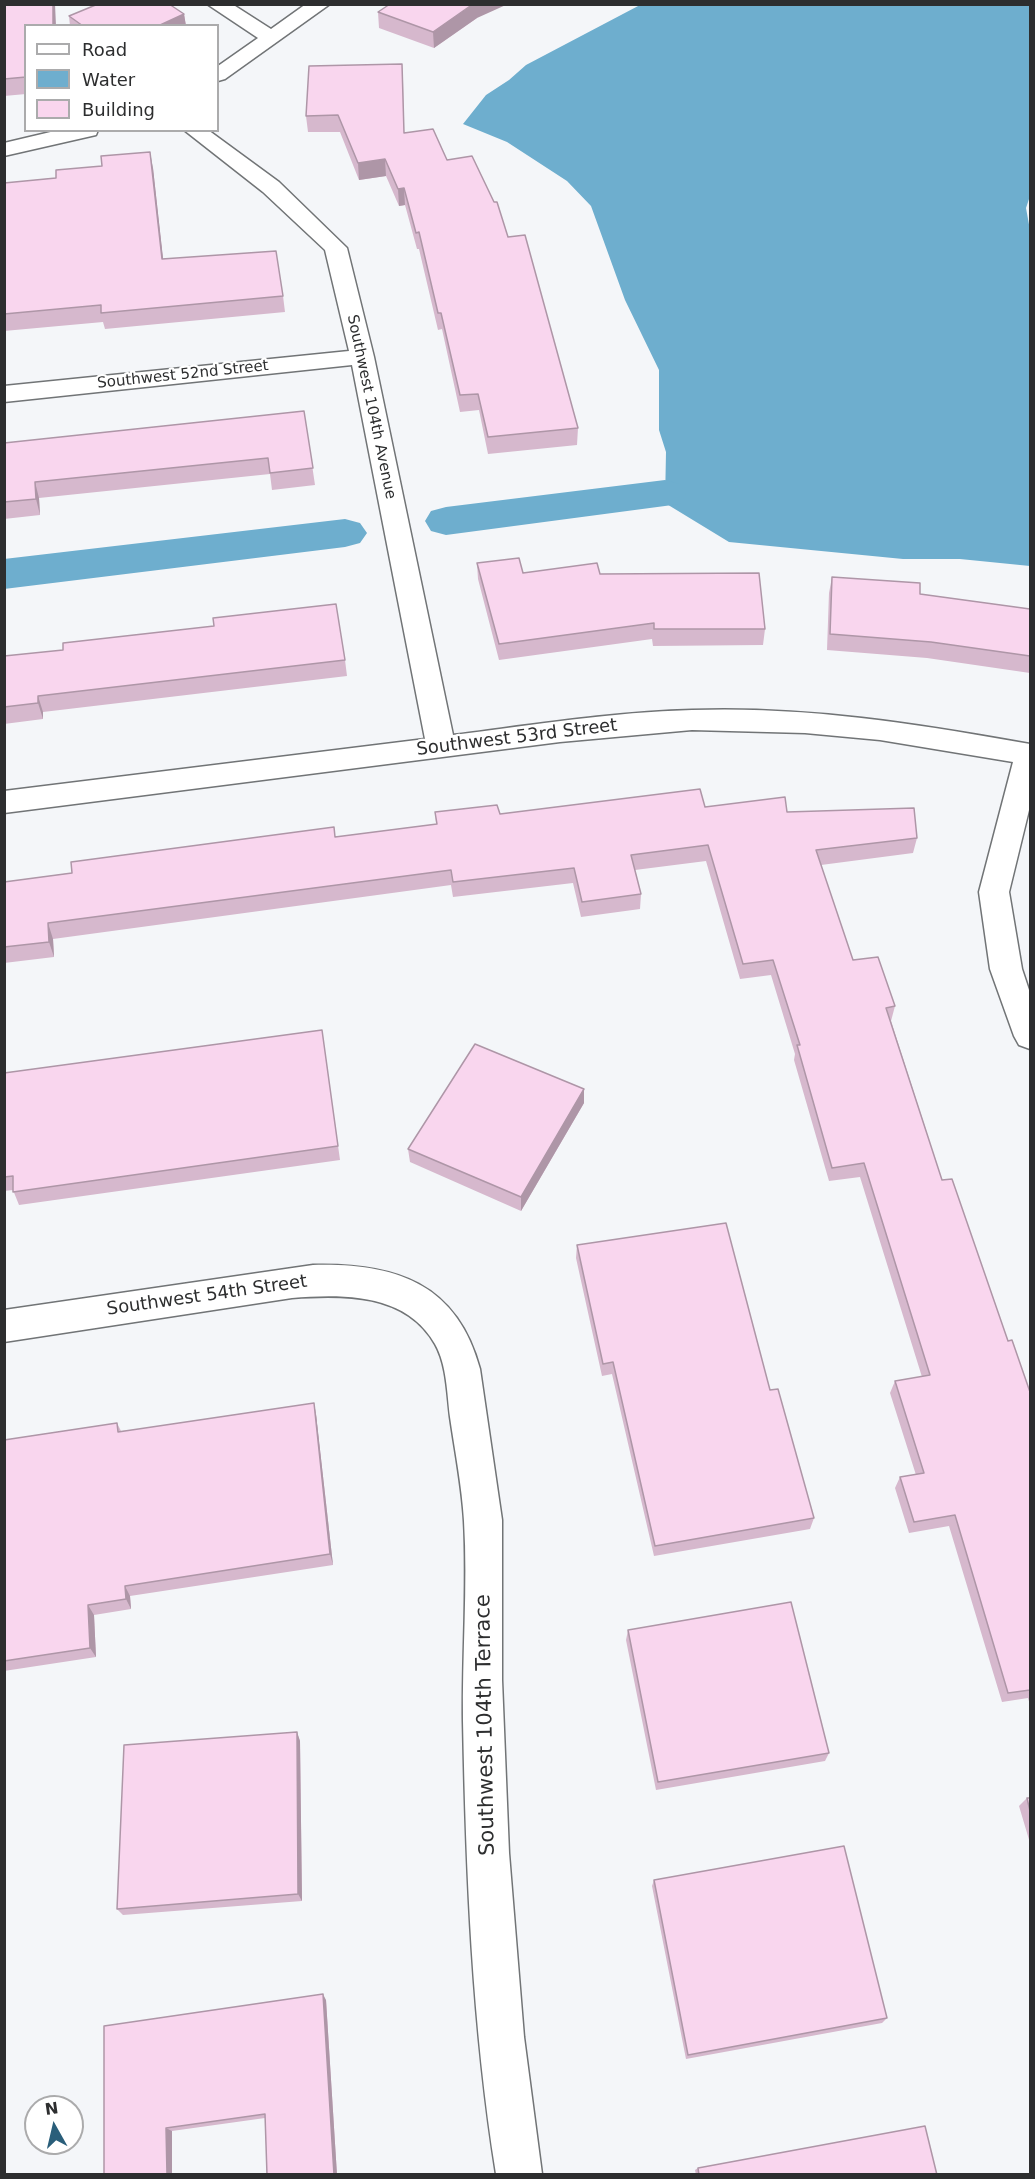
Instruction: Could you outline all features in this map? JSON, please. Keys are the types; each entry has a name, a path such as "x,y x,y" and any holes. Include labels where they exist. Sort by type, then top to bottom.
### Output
{"street":[{"path":"217,4 272,38"},
{"path":"219,74 320,4"},
{"path":"4,150 80,132"},
{"name":"Southwest 104th Avenue","path":"197,132 271,187 336,248 362,357 441,747"},
{"name":"Southwest 52nd Street","path":"4,394 362,357"},
{"name":"Southwest 53rd Street","path":"4,802 638,723 754,720 880,730 1030,754"},
{"path":"1030,754 994,892 1006,969 1030,1036"},
{"name":"Southwest 54th Street","path":"4,1326 281,1284 330,1279 372,1283 408,1296"},
{"name":"Southwest 104th Terrace","path":"408,1296 432,1315 452,1340 466,1396 480,1488 484,1534 482,1638 487,1817 495,1954 519,2175"}],"water":[{"path":"640,5 1030,5 1030,196 1026,208 1030,230 1030,566 960,559 903,559 729,542 665,503 666,452 659,430 659,370 625,300 591,206 567,181 507,142 463,124 486,95 526,65"}],"building":[{"path":"4,4 53,4 53,24 24,24 24,77 4,79"},
{"path":"98,4 169,4 184,14 162,24 80,24 69,16"},
{"path":"390,4 473,4 433,32 378,12"},
{"path":"402,64 404,133 433,129 447,160 472,156 494,202 497,202 508,237 525,235 578,428 488,437 478,394 460,395 441,313 438,313 419,232 416,233 404,188 398,189 385,159 358,163 338,115 306,116 309,66"},
{"path":"150,152 162,259 276,251 283,296 101,313 101,305 4,314 4,183 56,178 56,170 102,166 101,156"},
{"path":"304,411 313,468 270,473 268,458 35,482 36,499 4,502 4,443"},
{"path":"519,558 523,573 597,563 600,574 759,573 765,629 654,629 654,623 499,644 477,563"},
{"path":"832,577 920,583 920,594 1030,609 1030,656 931,642 830,634"},
{"path":"336,604 345,660 38,696 38,703 4,707 4,656 63,650 63,643 214,626 213,618"},
{"path":"700,789 705,807 785,797 787,812 914,808 917,838 816,850 853,960 878,957 895,1006 886,1008 942,1180 952,1179 1008,1341 1012,1340 1030,1392 1030,1690 1008,1693 955,1515 914,1522 900,1477 924,1473 895,1381 930,1375 864,1163 832,1168 797,1045 800,1045 773,960 743,964 708,845 631,855 641,894 582,902 574,868 453,882 451,870 48,923 49,942 4,947 4,882 72,873 71,862 334,827 335,837 437,824 435,812 497,805 500,814"},
{"path":"322,1030 338,1146 13,1192 13,1176 4,1177 4,1073"},
{"path":"475,1044 584,1089 521,1197 408,1149"},
{"path":"726,1223 770,1390 778,1389 814,1518 655,1546 613,1362 603,1364 577,1245"},
{"path":"314,1403 330,1554 125,1586 126,1599 88,1605 90,1648 4,1661 4,1440 117,1423 118,1432"},
{"path":"791,1602 829,1753 658,1782 628,1630"},
{"path":"297,1732 298,1894 117,1909 124,1745"},
{"path":"844,1846 887,2018 688,2055 654,1880"},
{"path":"323,1994 334,2175 267,2175 265,2114 166,2128 167,2175 104,2175 104,2026"},
{"path":"925,2126 937,2175 699,2175 698,2168"}],"waterway":[{"path":"446,521 665,494"},
{"path":"4,574 345,533"}]}
